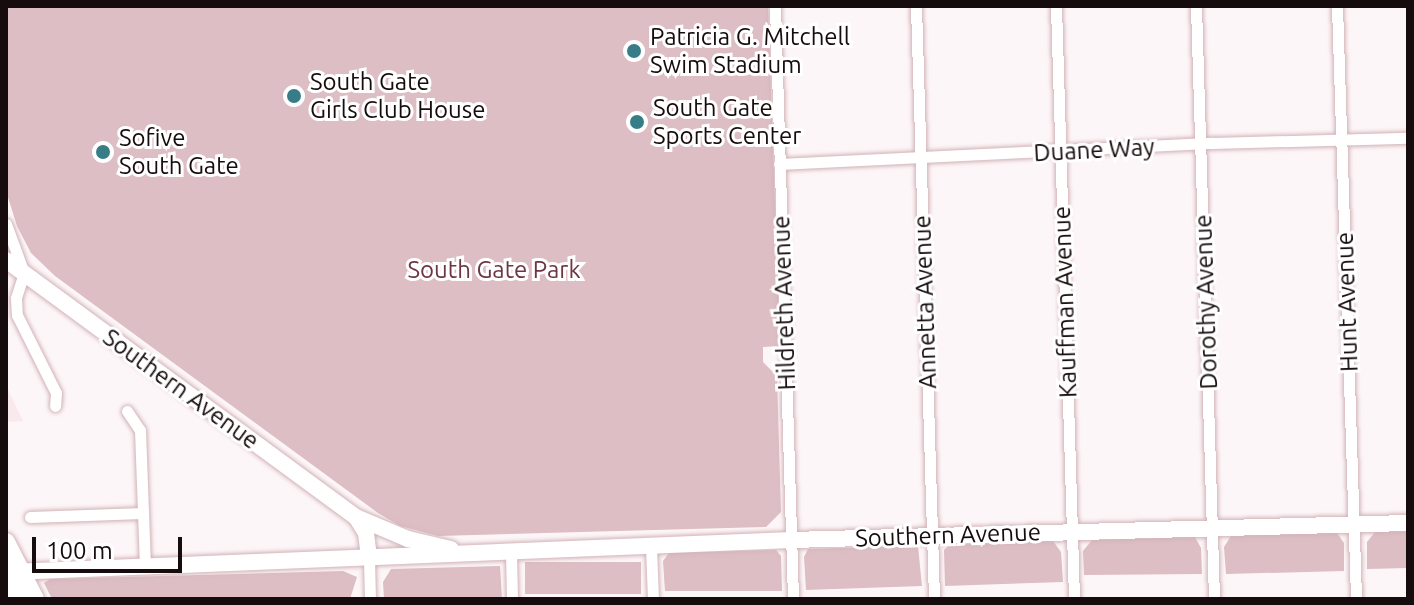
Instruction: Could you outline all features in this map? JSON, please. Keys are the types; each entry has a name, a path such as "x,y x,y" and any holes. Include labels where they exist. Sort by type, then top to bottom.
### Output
{"main road":[{"path":"6,542 17,599"},
{"path":"11,574 35,599"}],"street":[{"name":"Hildreth Avenue","path":"775,6 793,599"},
{"name":"Annetta Avenue","path":"916,6 934,599"},
{"name":"Kauffman Avenue","path":"1056,6 1074,599"},
{"name":"Dorothy Avenue","path":"1196,6 1214,599"},
{"name":"Hunt Avenue","path":"1337,6 1356,599"},
{"name":"Duane Way","path":"779,164 1408,138"},
{"path":"6,224 24,273 16,298 17,315 56,393 55,406"},
{"name":"Southern Avenue","path":"6,260 356,517 408,539 488,553"},
{"path":"127,411 140,430 145,567"},
{"path":"30,517 143,513"},
{"path":"356,517 366,533 370,599"},
{"name":"Southern Avenue","path":"11,574 791,540 1408,523"},
{"path":"651,547 653,599"},
{"path":"511,552 512,599"}],"shaded area":[{"path":"6,385 13,400 23,421 6,422"}],"green space":[{"name":"South Gate Park","path":"6,6 768,6 780,346 763,347 763,362 777,376 781,512 766,527 438,536 400,526 378,513 55,276 31,253 17,226 6,191"},
{"path":"1408,531 1408,568 1367,569 1367,542 1375,532"},
{"path":"1337,533 1344,543 1344,571 1226,574 1224,547 1231,536"},
{"path":"1195,537 1201,548 1202,574 1084,575 1083,551 1092,540"},
{"path":"1053,541 1061,552 1063,582 945,586 944,550 949,545"},
{"path":"918,546 922,586 806,590 804,557 808,549"},
{"path":"776,550 781,556 782,591 665,591 663,561 669,553"},
{"path":"525,562 641,562 641,594 525,594"},
{"path":"500,566 502,599 384,599 383,582 391,569"},
{"path":"343,571 357,577 350,599 52,599 44,583 50,579"}],"place":[{"name":"Patricia G. Mitchell Swim Stadium","path":"634,51"},
{"name":"South Gate Girls Club House","path":"294,96"},
{"name":"South Gate Sports Center","path":"637,122"},
{"name":"Sofive South Gate","path":"103,152"}]}
